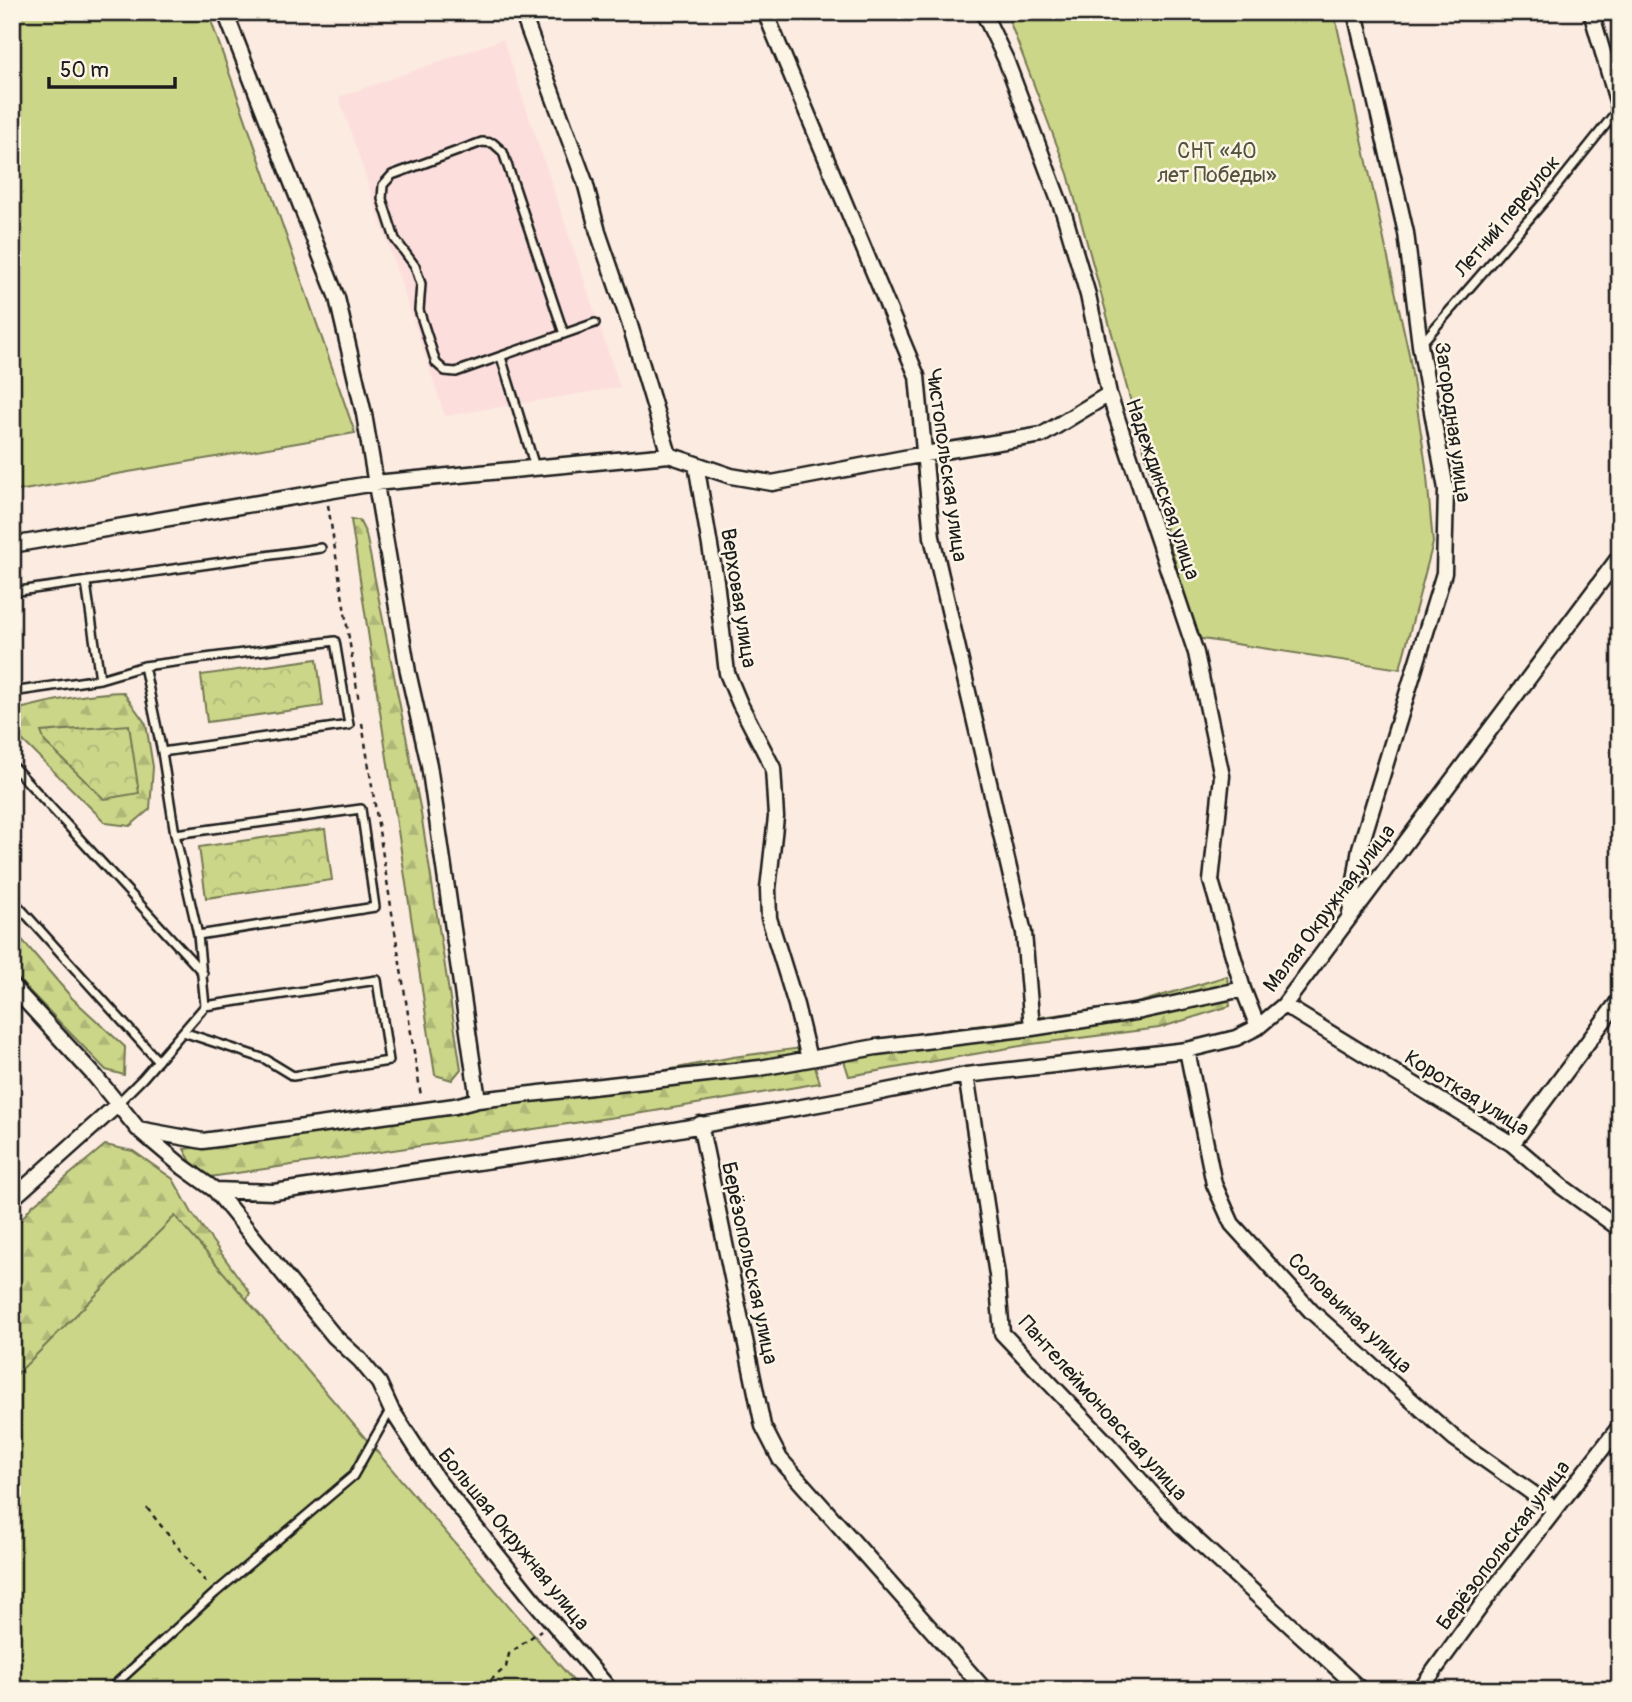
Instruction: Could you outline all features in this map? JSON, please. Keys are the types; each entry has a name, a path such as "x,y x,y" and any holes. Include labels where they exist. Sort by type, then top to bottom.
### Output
{"street":[{"path":"225,12 337,298 364,414 408,672 429,765 478,1100"},
{"path":"522,12 586,183 598,232 629,322 669,455"},
{"name":"Чистопольская улица","path":"765,12 917,376 932,537 1024,933 1032,1028"},
{"name":"Надеждинская улица","path":"983,12 1006,60 1064,214 1088,296 1109,394 1196,653 1222,776 1211,881 1243,989 1258,1027"},
{"name":"Загородная улица","path":"1350,915 1360,848 1444,573 1446,489 1420,345 1406,233 1355,12"},
{"path":"1591,12 1619,109"},
{"path":"12,545 376,483 669,455 731,476 772,483 1042,435 1109,394"},
{"name":"Верховая улица","path":"696,464 716,581 727,673 773,768 776,817 768,889 769,918 796,1005 809,1059"},
{"name":"Малая Окружная улица","path":"700,1125 846,1100 965,1075 1187,1050 1236,1038 1258,1027 1284,1005 1620,556"},
{"name":"Большая Окружная улица","path":"12,986 95,1076 138,1129 215,1190 334,1336 360,1360 379,1383 391,1409 436,1478 610,1690"},
{"path":"138,1129 203,1140 478,1100 721,1074 876,1047 1032,1028 1141,1011 1243,989"},
{"path":"1512,1144 1620,999"},
{"name":"Короткая улица","path":"1284,1005 1512,1144 1620,1229"},
{"name":"Соловьиная улица","path":"1187,1050 1214,1184 1232,1224 1311,1311 1434,1420 1467,1448 1555,1510"},
{"name":"Пантелеймоновская улица","path":"965,1075 997,1275 1002,1333 1107,1443 1180,1525 1361,1690"},
{"path":"12,1199 117,1105"},
{"path":"215,1190 274,1192 573,1148 700,1125"},
{"name":"Берёзопольская улица","path":"700,1125 764,1426 770,1442 780,1459 985,1690"},
{"name":"Берёзопольская улица","path":"1420,1690 1620,1426"}],"lane":[{"name":"Летний переулок","path":"1420,345 1548,197 1619,109"},
{"path":"564,334 503,152 494,143 482,142 392,175 383,185 382,199 395,239 415,266 421,284 419,310 436,363 445,371 456,372 501,358 595,323"},
{"path":"501,358 536,468"},
{"path":"12,592 321,548"},
{"path":"86,583 100,680"},
{"path":"12,692 100,680 144,666 335,641 349,725 162,752"},
{"path":"144,666 175,834 198,935 205,1006"},
{"path":"12,765 203,974"},
{"path":"175,834 361,809 375,907 198,935"},
{"path":"12,899 158,1061"},
{"path":"117,1105 205,1006 377,980 389,1060 293,1076 265,1059 183,1032"},
{"path":"109,1690 215,1594 353,1476 391,1409"}],"path":[{"path":"326,491 423,1110"},
{"path":"147,1508 215,1594"},
{"path":"483,1687 506,1667 509,1654 552,1622"}],"shaded area":[{"path":"503,39 620,387 445,416 339,97"}],"green space":[{"path":"12,12 208,12 355,433 12,492"},
{"name":"СНТ «40 лет Победы»","path":"1006,12 1334,12 1409,354 1426,466 1433,543 1400,669 1196,638 1068,174"},
{"path":"351,520 359,520 366,534 420,807 461,1069 452,1080 435,1075"},
{"path":"317,659 323,706 207,722 201,675"},
{"path":"123,692 146,724 153,767 150,809 130,826 106,823 12,730 12,711 67,698"},
{"path":"129,725 139,793 104,799 45,742 41,732"},
{"path":"325,829 332,880 206,898 199,847"},
{"path":"12,928 72,998 125,1047 124,1075 106,1070 12,973"},
{"path":"1227,976 1230,1006 1159,1028 1032,1044 849,1076 840,1048 871,1040 1130,1005"},
{"path":"809,1047 820,1083 649,1112 210,1177 191,1162 184,1149 473,1108 733,1057"},
{"path":"105,1145 133,1151 173,1179 192,1213 250,1293 224,1345 12,1431 12,1231 32,1206"},
{"path":"175,1216 581,1690 12,1690 12,1379"}]}
